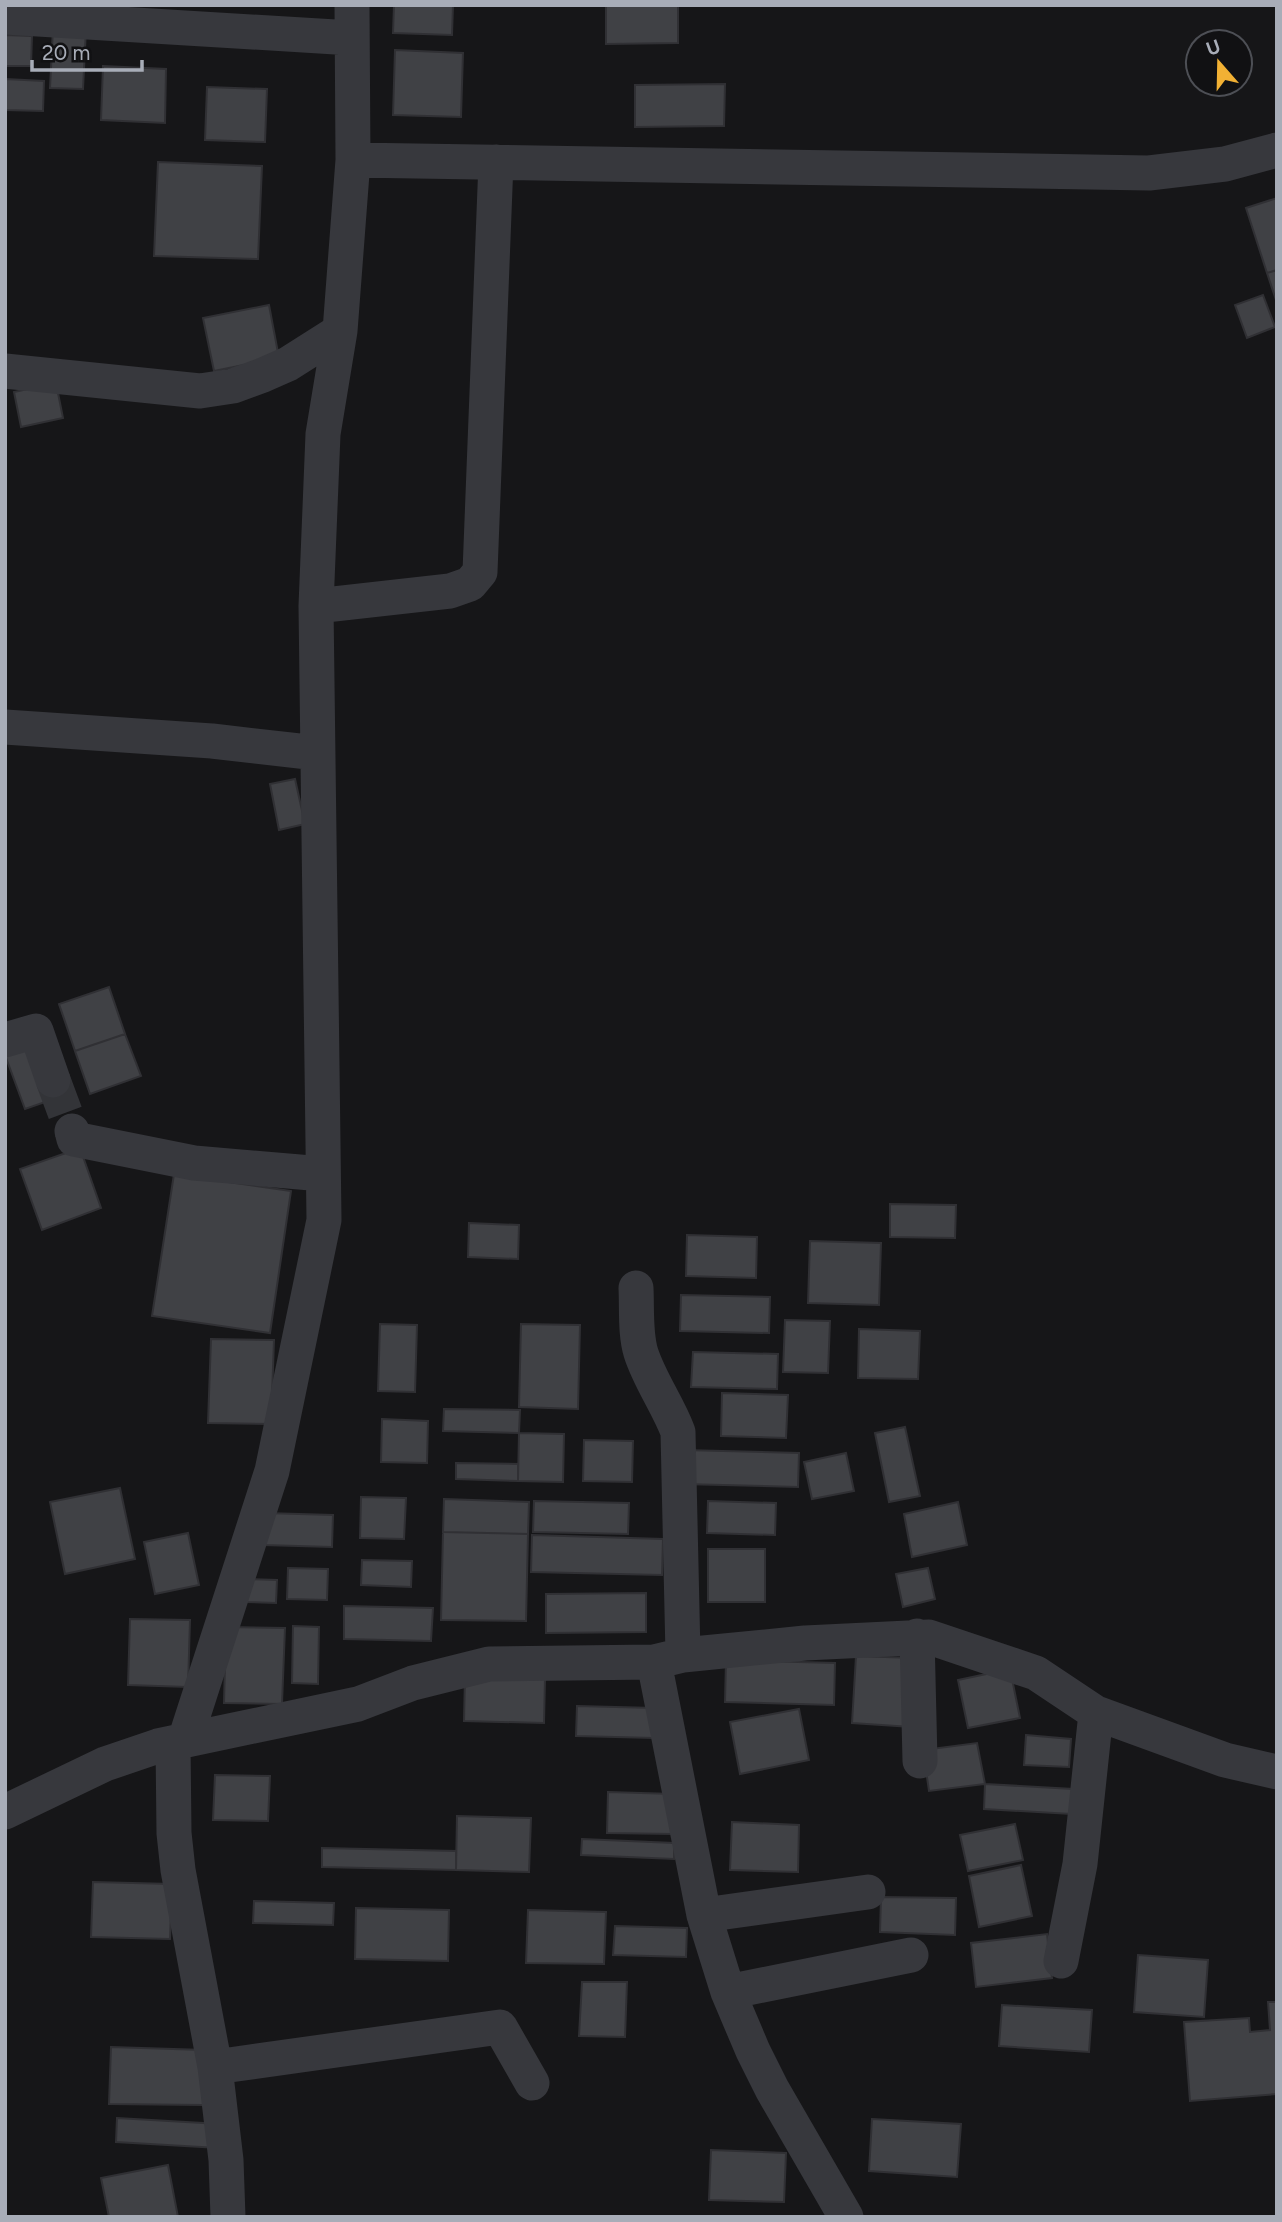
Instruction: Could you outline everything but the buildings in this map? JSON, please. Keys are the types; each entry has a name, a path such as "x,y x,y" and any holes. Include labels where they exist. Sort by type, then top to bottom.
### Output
{"street":[{"path":"5,17 352,21 353,160 340,331 323,435 316,606 324,1220 272,1471 179,1742 174,1833 178,1870 215,2067 226,2160 228,2217"},
{"path":"353,160 1149,173 1225,164 1277,150"},
{"path":"316,606 450,591 470,584 480,572 496,162"},
{"path":"5,371 200,391 233,386 263,375 288,364 340,331"},
{"path":"5,727 212,741 317,753"},
{"path":"32,1032 53,1080"},
{"path":"73,1135 194,1163 323,1174"},
{"path":"636,1288 640,1350 650,1377 669,1409 678,1432 669,1658 680,1801 704,1915 728,1992 753,2051 846,2217"},
{"path":"5,1812 105,1764 179,1742 358,1704 413,1683 489,1664 669,1658 805,1643 917,1636 929,1637 1036,1673 1097,1713 1225,1760 1277,1772"},
{"path":"917,1636 920,1761"},
{"path":"1061,1961 1080,1864 1097,1713"},
{"path":"704,1915 868,1892"},
{"path":"728,1992 911,1955"},
{"path":"215,2067 500,2027 532,2083"}],"tunnel":[{"path":"53,1080 72,1131"}]}
